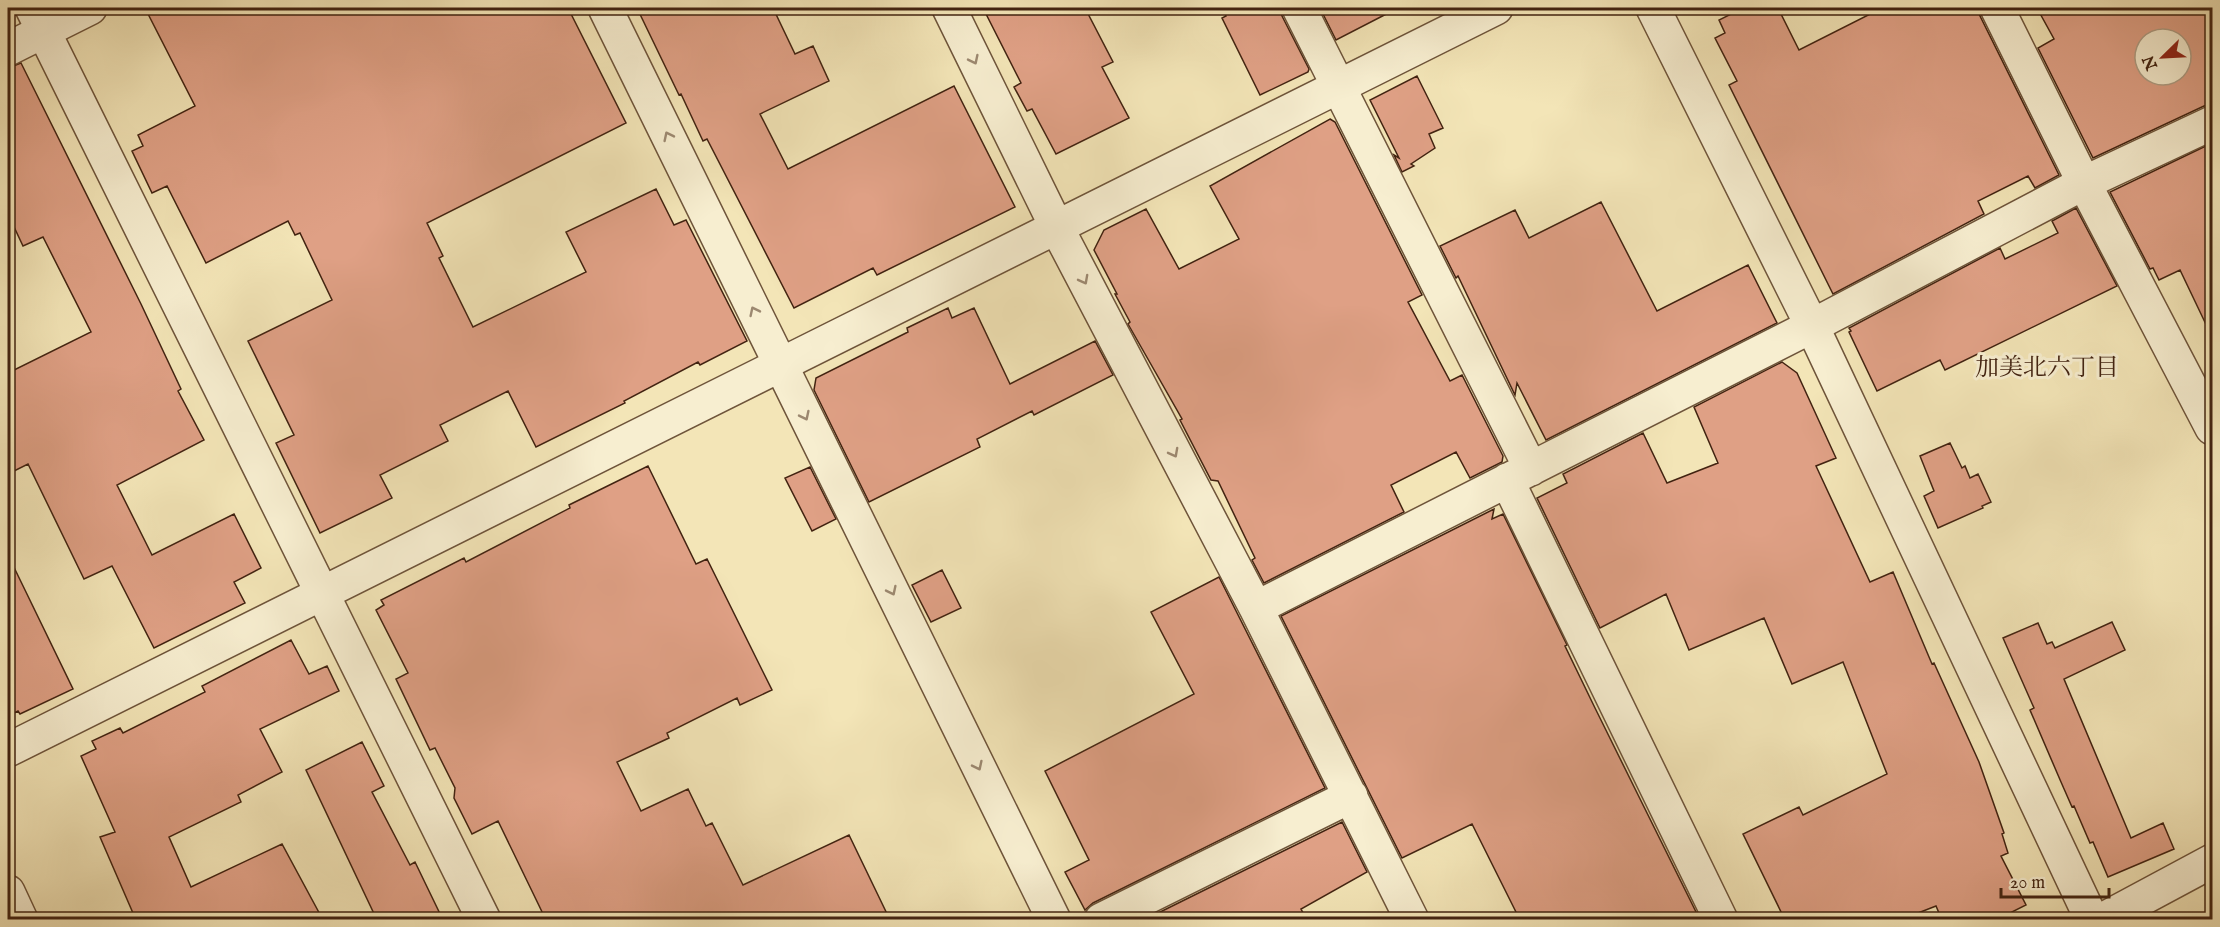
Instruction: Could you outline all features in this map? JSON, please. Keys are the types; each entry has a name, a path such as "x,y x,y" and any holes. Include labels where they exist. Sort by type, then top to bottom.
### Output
{"street":[{"path":"8,49 38,19 90,8"},
{"path":"605,8 1054,920"},
{"path":"949,8 1056,228 1256,608 1412,920"},
{"path":"1299,8 1339,87 1519,474 1721,920"},
{"path":"8,750 1496,8"},
{"path":"1653,8 1812,326 2091,920"},
{"path":"1997,8 2084,183 2212,428"},
{"path":"38,19 484,920"},
{"path":"1256,608 1812,326 2084,183 2212,123"},
{"path":"1101,920 1351,796"},
{"path":"2102,920 2212,861"},
{"path":"8,892 21,920"}],"building":[{"path":"145,8 568,8 626,123 427,223 443,256 439,258 473,327 586,272 566,232 656,189 674,225 686,220 747,341 700,365 698,362 624,401 625,403 536,447 508,391 440,425 448,441 380,475 392,498 320,533 276,443 294,435 248,341 332,300 300,233 295,235 288,221 206,263 167,186 152,193 132,151 143,146 138,135 195,106"},
{"path":"637,8 773,8 795,54 813,46 829,81 760,114 788,169 954,86 1015,207 877,275 873,268 794,308 707,139 703,141"},
{"path":"983,8 1085,8 1113,62 1102,67 1129,118 1056,154 1032,109 1027,111 1014,87 1021,83"},
{"path":"1221,8 1280,8 1309,69 1308,72 1260,95 1222,18 1226,16"},
{"path":"1320,8 1398,8 1336,40"},
{"path":"1743,8 1778,8 1799,50 1882,8 1976,8 2059,175 2035,188 2028,176 1978,201 1984,214 1833,294 1729,85 1737,81 1715,38 1725,33 1719,20"},
{"path":"2037,8 2212,8 2212,104 2093,158 2038,48 2054,39"},
{"path":"21,63 141,304 181,389 178,391 204,440 117,485 152,555 234,514 261,568 234,582 245,603 154,648 112,566 84,579 28,464 8,474 8,373 91,332 43,237 23,246 8,214 8,68"},
{"path":"1417,76 1443,128 1429,134 1435,148 1411,164 1414,166 1402,172 1394,155 1399,158 1370,100"},
{"path":"1330,119 1335,122 1422,295 1408,302 1450,381 1462,375 1503,456 1502,462 1470,478 1456,452 1391,485 1404,512 1264,583 1252,560 1255,558 1218,481 1211,480 1180,420 1182,419 1128,324 1130,322 1094,250 1104,230 1146,209 1179,269 1239,239 1210,186"},
{"path":"2212,143 2212,337 2180,270 2159,280 2153,268 2150,269 2110,192"},
{"path":"1601,202 1657,311 1748,265 1777,323 1546,440 1517,383 1515,395 1458,276 1456,278 1440,246 1515,210 1529,238"},
{"path":"2076,208 2117,286 1945,370 1940,360 1877,391 1849,328 2000,248 2005,259 2058,233 2052,221"},
{"path":"948,308 952,318 974,308 1010,384 1095,341 1113,375 1034,415 1032,411 977,439 980,447 869,502 814,390 816,378 908,332 907,328"},
{"path":"1782,362 1797,373 1836,458 1816,466 1870,582 1893,572 1932,664 1934,663 1979,762 2004,833 2002,834 2008,853 2001,856 2026,905 1996,920 1942,920 1936,906 1900,920 1785,920 1743,834 1799,807 1803,815 1887,774 1843,662 1792,684 1764,618 1689,650 1666,594 1600,628 1537,498 1567,483 1563,474 1643,433 1667,483 1718,463 1694,407"},
{"path":"1950,443 1962,468 1965,466 1970,478 1978,474 1991,502 1982,506 1983,508 1938,528 1924,496 1934,491 1920,456"},
{"path":"648,466 696,564 707,559 772,690 740,705 737,698 667,733 669,738 617,762 641,811 688,789 706,826 712,823 743,885 849,835 890,920 546,920 498,821 472,834 454,798 455,788 435,748 430,750 396,679 408,673 376,610 384,605 381,600 464,558 466,562 570,508 569,505"},
{"path":"810,467 836,519 812,531 785,478"},
{"path":"1494,509 1492,519 1503,514 1595,708 1700,920 1520,920 1472,824 1402,858 1281,616"},
{"path":"8,555 73,689 20,714 18,711 8,716"},
{"path":"942,570 961,608 931,622 912,585"},
{"path":"1219,577 1325,788 1093,903 1085,910 1065,872 1089,860 1045,771 1194,694 1151,612"},
{"path":"2112,622 2125,650 2064,679 2131,838 2163,823 2174,849 2108,877 2093,842 2090,843 2061,782 2030,710 2034,708 2003,638 2038,623 2047,644 2052,642 2055,648"},
{"path":"291,640 309,674 327,666 339,691 260,729 282,772 238,795 241,802 169,837 191,887 282,844 323,920 136,920 100,837 115,832 81,756 96,749 92,741 120,728 123,733 205,692 202,686"},
{"path":"362,742 384,786 372,792 410,865 415,862 443,920 377,920 306,770"},
{"path":"1342,822 1367,872 1301,909 1307,920 1144,920"}],"district":[{"name":"加美北六丁目","path":"2047,367"}]}
